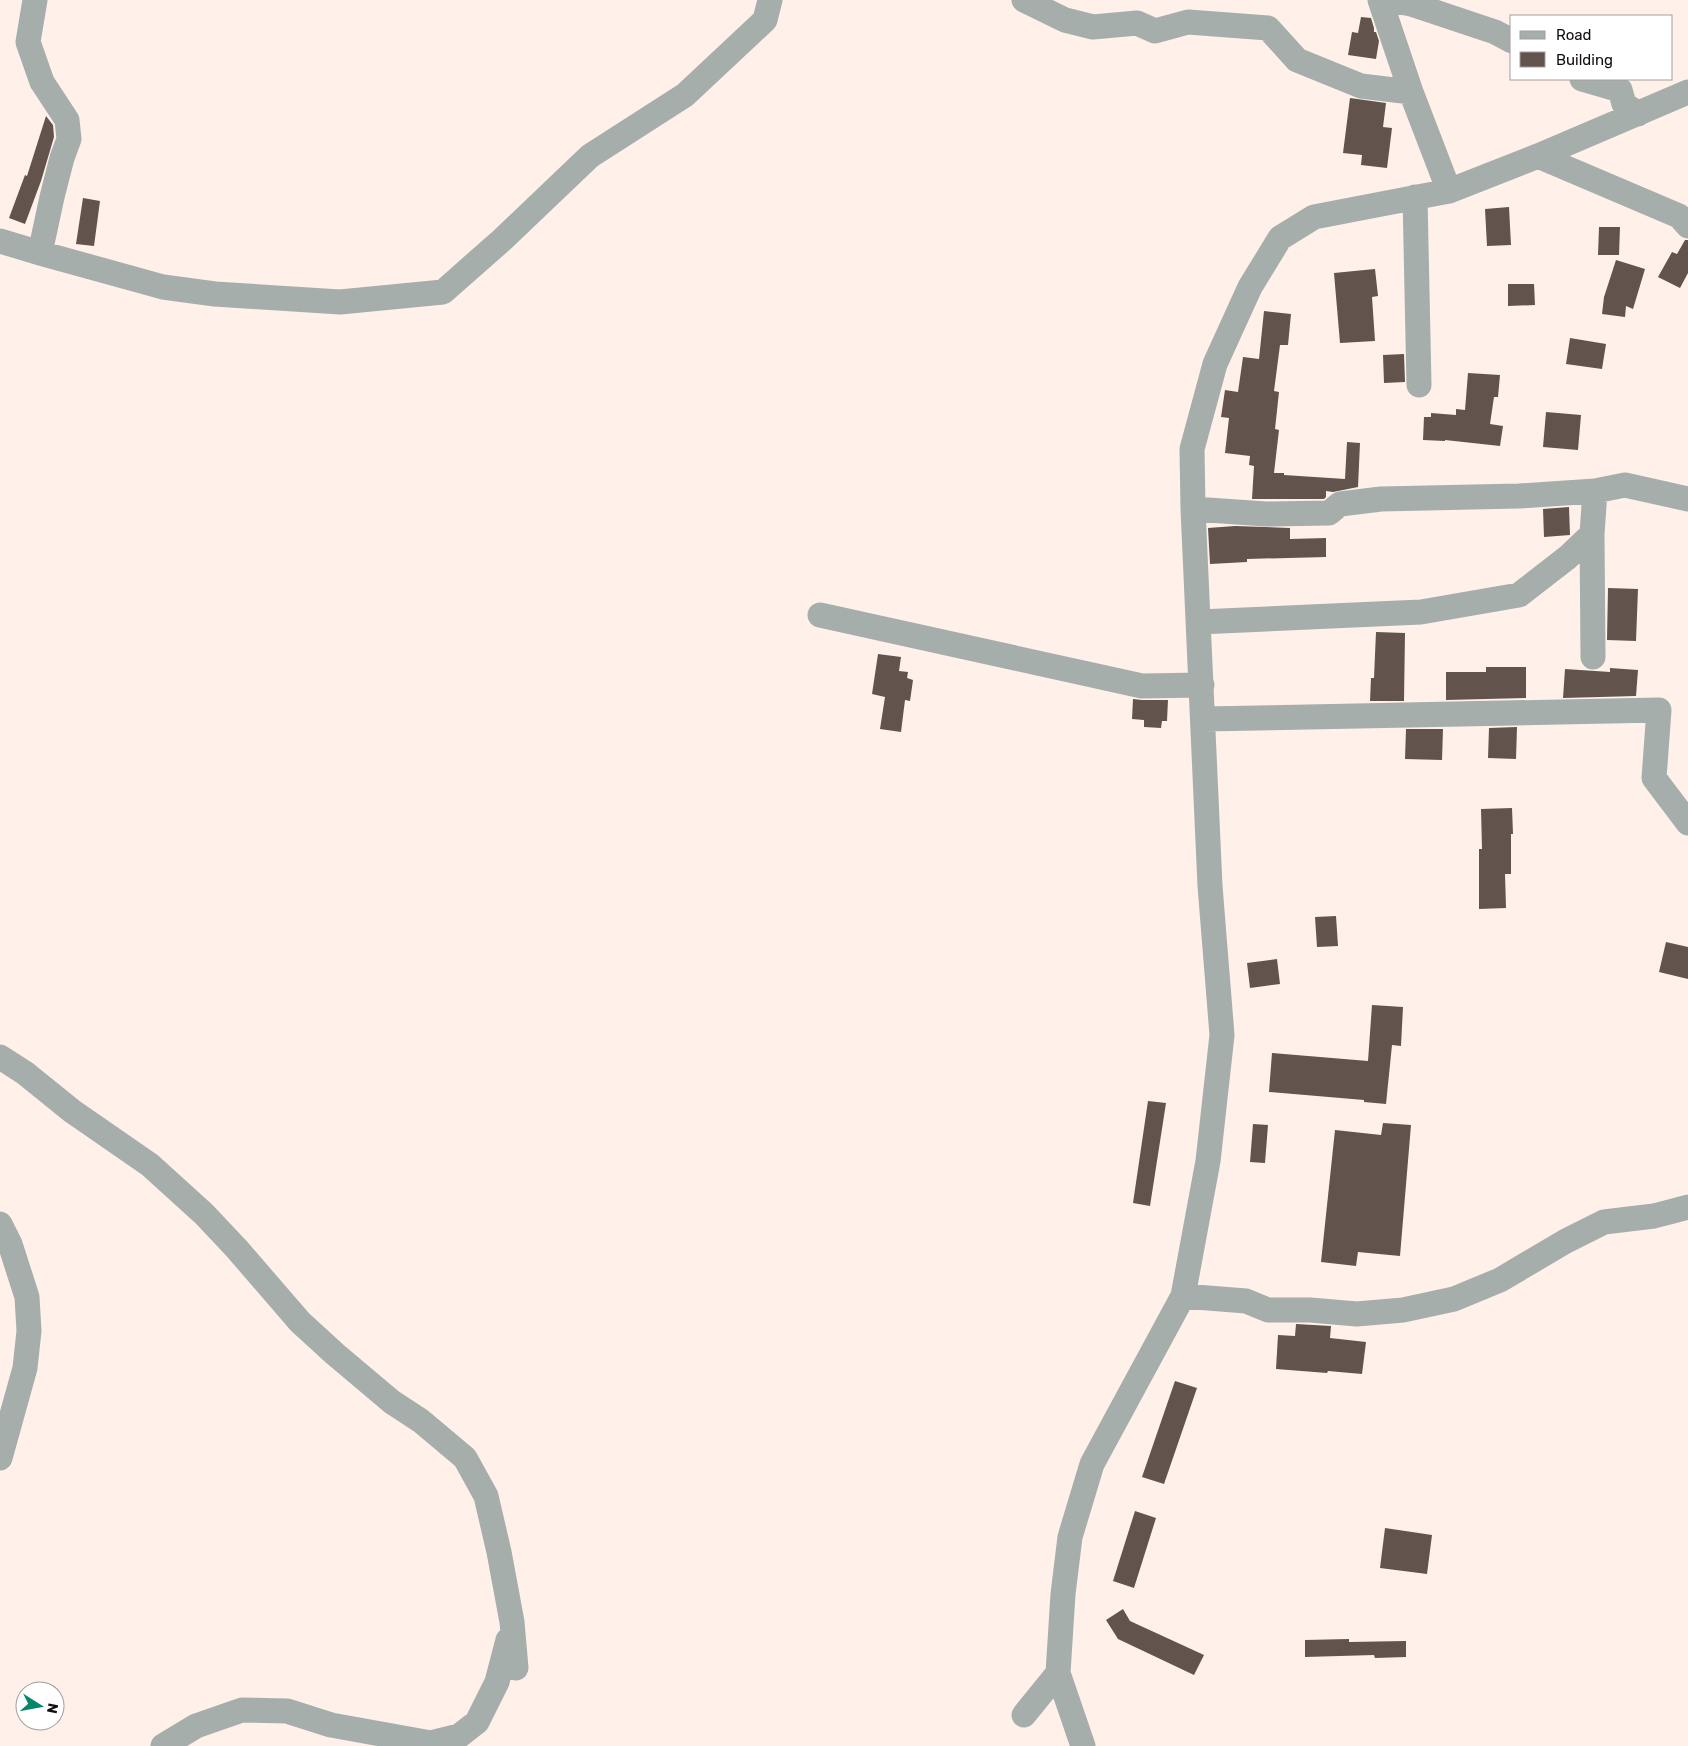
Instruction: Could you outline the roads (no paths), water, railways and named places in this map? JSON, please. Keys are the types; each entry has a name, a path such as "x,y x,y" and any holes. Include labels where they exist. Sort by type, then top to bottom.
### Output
{"street":[{"path":"35,0 28,42 42,82 67,120 70,140 62,158 40,254"},
{"path":"0,241 40,254 163,287 215,294 340,302 443,292 503,239 590,156 685,95 765,20 770,0"},
{"path":"1024,0 1065,20 1093,27 1137,23 1155,31 1188,22 1268,28 1296,60 1361,86 1411,92"},
{"path":"1380,0 1411,92 1449,191"},
{"path":"1389,0 1430,10 1495,32 1510,40"},
{"path":"1585,80 1620,90 1624,104 1638,114"},
{"path":"1083,1746 1058,1673 1063,1594 1070,1537 1092,1464 1183,1296 1208,1161 1222,1036 1210,886 1192,449 1215,364 1250,287 1280,238 1314,217 1449,191 1538,156 1688,92"},
{"path":"1538,156 1679,216 1688,226"},
{"path":"1414,197 1419,385"},
{"path":"1193,508 1266,514 1329,513 1340,504 1381,499 1519,496 1595,491 1625,485 1688,499"},
{"path":"1593,657 1592,534 1595,491"},
{"path":"1199,622 1421,612 1519,595 1568,557 1592,534"},
{"path":"820,615 1142,686 1202,685"},
{"path":"1204,719 1659,710 1654,778 1688,824"},
{"path":"0,1057 25,1073 72,1111 156,1170 204,1214 300,1322 392,1402 421,1421 465,1458 486,1496 512,1622 516,1668"},
{"path":"1183,1296 1246,1301 1268,1310 1310,1310 1357,1314 1403,1310 1454,1299 1500,1280 1566,1241 1604,1222 1654,1216 1688,1207"},
{"path":"0,1224 10,1244 27,1297 29,1331 25,1368 0,1458"},
{"path":"163,1746 196,1726 242,1710 287,1711 331,1725 431,1743 460,1736 477,1722 497,1682 512,1622"},
{"path":"1024,1715 1058,1673"}]}
